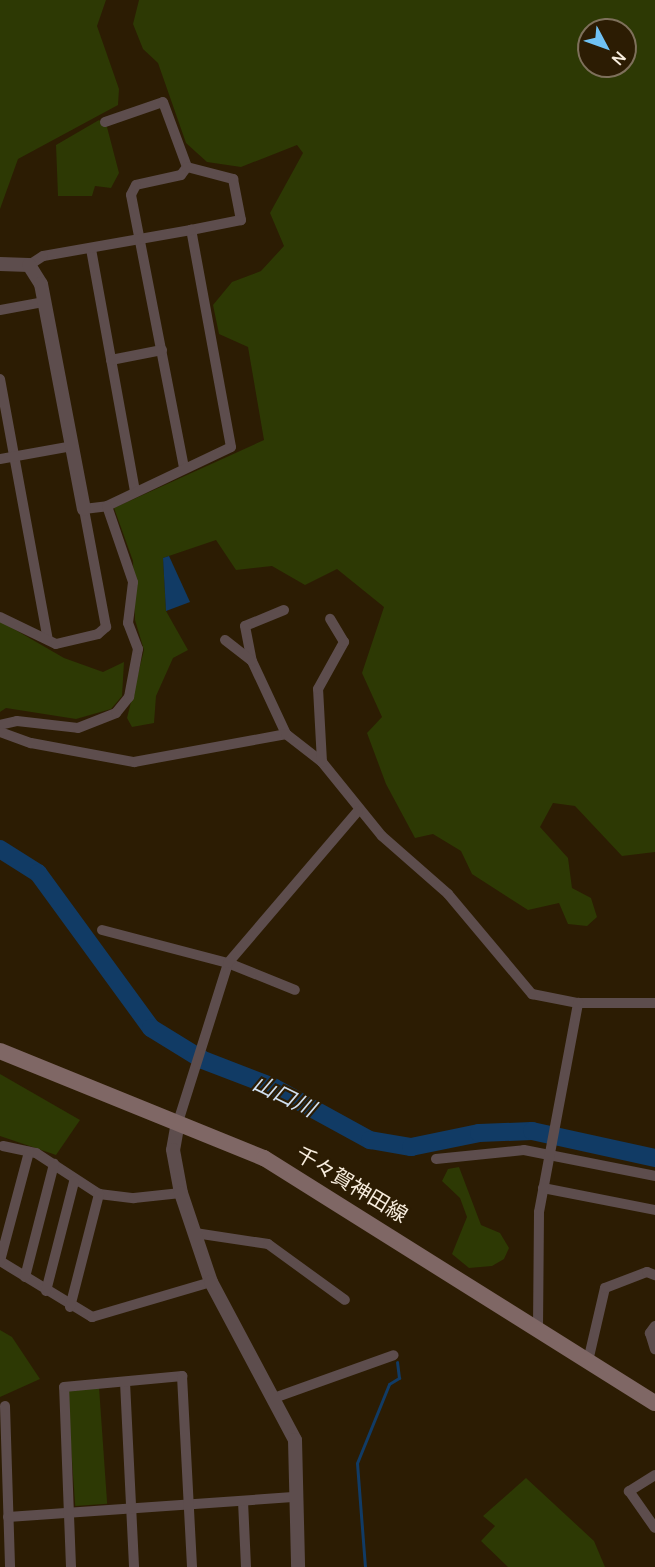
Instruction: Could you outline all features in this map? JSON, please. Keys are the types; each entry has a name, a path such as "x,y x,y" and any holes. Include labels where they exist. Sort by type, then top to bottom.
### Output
{"main road":[{"name":"千々賀神田線","path":"0,1051 264,1158 327,1192 588,1361 653,1397"}],"street":[{"path":"105,122 163,102 187,167"},
{"path":"0,264 29,265 44,256 142,240 241,220 233,179 187,167"},
{"path":"184,468 142,240 131,195 136,185 181,175 187,167"},
{"path":"84,509 107,506 231,447 191,230"},
{"path":"91,249 135,492"},
{"path":"0,617 56,644 98,634 106,627 44,302 29,265"},
{"path":"0,310 44,302"},
{"path":"111,360 162,350"},
{"path":"0,379 48,640"},
{"path":"0,459 72,446"},
{"path":"0,725 17,721 78,728 116,714 129,697 138,649 128,623 133,582 107,506"},
{"path":"284,610 248,621 252,661 286,734 322,762 358,811 448,894 532,994 578,1003 655,1003"},
{"path":"322,762 318,690 344,642 330,619"},
{"path":"225,640 252,661"},
{"path":"0,732 134,762 286,734"},
{"path":"298,1567 296,1440 211,1282 181,1193 172,1150 178,1122 228,963 358,811"},
{"path":"102,930 228,963 295,990"},
{"path":"538,1328 543,1188 578,1003"},
{"path":"3,1146 28,1152 54,1164 74,1182 99,1194 134,1198 181,1193"},
{"path":"436,1159 495,1150 549,1156 655,1176"},
{"path":"28,1152 0,1261 70,1307 92,1317 110,1316 211,1282"},
{"path":"25,1277 54,1164"},
{"path":"46,1292 74,1182"},
{"path":"543,1188 655,1210"},
{"path":"70,1307 99,1194"},
{"path":"195,1233 268,1244 345,1300"},
{"path":"588,1361 605,1288 647,1272 655,1275"},
{"path":"655,1326 650,1333 655,1349"},
{"path":"274,1398 394,1355"},
{"path":"71,1567 64,1387 182,1376 192,1567"},
{"path":"124,1382 134,1567"},
{"path":"5,1407 10,1567"},
{"path":"655,1474 629,1491 655,1528"},
{"path":"8,1517 296,1497"},
{"path":"243,1501 246,1567"}],"green space":[{"path":"0,0 106,0 97,26 119,89 118,105 18,159 0,209"},
{"path":"139,0 655,0 655,852 622,856 575,806 553,803 540,827 568,858 572,888 591,898 597,917 587,926 568,924 559,903 528,910 472,874 461,851 433,834 415,838 386,784 367,733 382,717 362,673 384,607 337,569 305,585 272,566 236,570 216,540 163,558 166,611 188,650 173,658 156,696 154,723 132,727 127,718 144,650 135,620 133,561 114,508 264,440 248,347 219,334 213,305 232,282 261,271 284,246 270,213 303,153 297,145 241,167 207,162 186,143 158,63 143,49 133,24"},
{"path":"99,120 107,127 119,173 111,188 95,186 92,196 58,196 56,145"},
{"path":"0,621 64,658 103,672 124,662 122,696 111,709 76,719 6,708 0,712"},
{"path":"0,1074 80,1120 56,1155 0,1136"},
{"path":"459,1167 481,1225 500,1233 509,1248 504,1259 492,1266 469,1268 452,1254 467,1217 460,1198 442,1181 448,1169"},
{"path":"0,1330 12,1337 40,1379 0,1397"},
{"path":"99,1387 107,1504 75,1506 67,1389"},
{"path":"526,1478 594,1541 605,1567 508,1567 481,1541 495,1526 483,1516"}],"water":[{"path":"169,556 190,602 166,611 163,558"}],"waterway":[{"name":"山口川","path":"0,849 38,873 151,1028 203,1060 273,1087 370,1140 411,1147 479,1133 532,1131 655,1158"},
{"path":"365,1567 357,1463 389,1384 399,1378 397,1362"}]}
